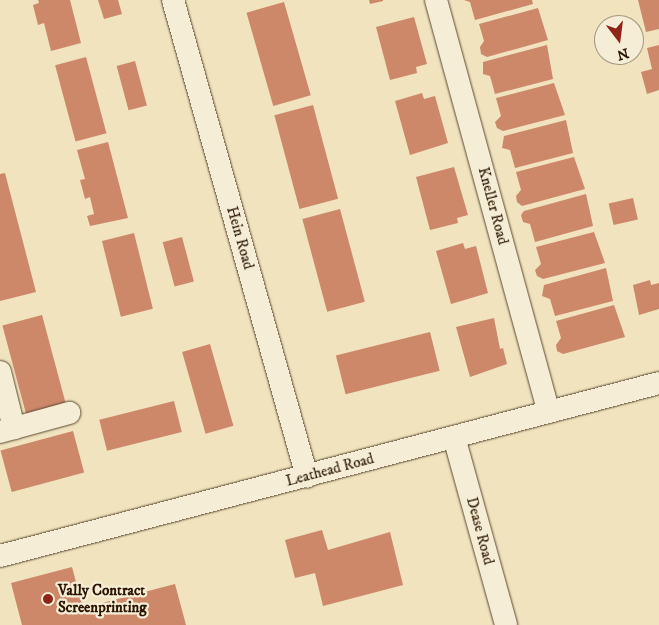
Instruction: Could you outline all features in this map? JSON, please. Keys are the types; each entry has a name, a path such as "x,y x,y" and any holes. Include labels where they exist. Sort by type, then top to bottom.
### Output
{"street":[{"name":"Hein Road","path":"173,0 307,476"},
{"name":"Kneller Road","path":"436,0 549,412"},
{"path":"0,372 7,430 69,413"},
{"name":"Leathead Road","path":"0,556 659,383"},
{"name":"Dease Road","path":"454,437 506,625"}],"building":[{"path":"38,0 70,0 81,43 51,51 44,23 38,25 33,5 39,3"},
{"path":"98,0 118,0 122,14 104,19"},
{"path":"369,0 383,0 383,1 370,4"},
{"path":"464,0 532,0 533,4 475,20 470,2"},
{"path":"638,0 659,0 659,29 646,32 644,15 642,15"},
{"path":"284,2 311,95 273,106 247,13"},
{"path":"538,8 548,40 487,57 481,54 480,47 484,41 479,24"},
{"path":"414,17 427,64 416,67 417,73 390,80 376,27"},
{"path":"547,45 553,79 495,94 490,76 483,74 483,62"},
{"path":"659,45 659,90 647,94 641,72 652,69 647,48"},
{"path":"86,57 106,133 76,142 55,65"},
{"path":"135,61 147,105 129,110 117,66"},
{"path":"554,83 565,115 503,131 497,128 495,122 501,116 496,98"},
{"path":"422,93 424,99 435,96 448,143 410,155 395,101"},
{"path":"313,105 338,199 299,209 274,115"},
{"path":"566,120 573,153 515,168 510,150 502,148 504,136"},
{"path":"108,142 128,218 90,226 87,216 94,214 90,197 85,199 80,180 85,179 77,150"},
{"path":"574,157 585,189 522,206 517,202 516,196 521,190 516,172"},
{"path":"454,167 468,215 457,218 458,223 430,230 416,177"},
{"path":"5,173 36,292 0,301 0,174"},
{"path":"586,194 593,226 535,242 530,224 523,222 521,215 524,211"},
{"path":"633,198 638,219 614,225 609,204"},
{"path":"340,209 365,302 327,312 302,219"},
{"path":"594,232 605,263 543,279 537,276 535,270 541,264 536,247"},
{"path":"134,233 153,309 121,317 102,241"},
{"path":"182,237 194,281 175,287 163,242"},
{"path":"463,243 465,249 476,246 488,293 451,304 436,251"},
{"path":"606,268 613,301 555,316 550,299 542,296 544,285"},
{"path":"650,280 651,285 659,283 659,309 639,315 633,285"},
{"path":"614,305 625,337 563,354 557,351 556,345 561,338 556,321"},
{"path":"42,315 66,406 27,416 2,326"},
{"path":"494,318 500,349 503,348 507,364 470,377 456,327"},
{"path":"430,332 440,371 346,394 336,355"},
{"path":"210,344 233,426 206,434 182,352"},
{"path":"174,401 182,432 107,451 99,420"},
{"path":"73,431 84,473 12,492 1,450"},
{"path":"322,530 328,550 390,532 403,585 323,606 315,573 295,578 285,540"},
{"path":"72,567 83,608 175,584 186,625 22,625 11,583"}],"place":[{"name":"Vally Contract Screenprinting","path":"48,599"}]}
